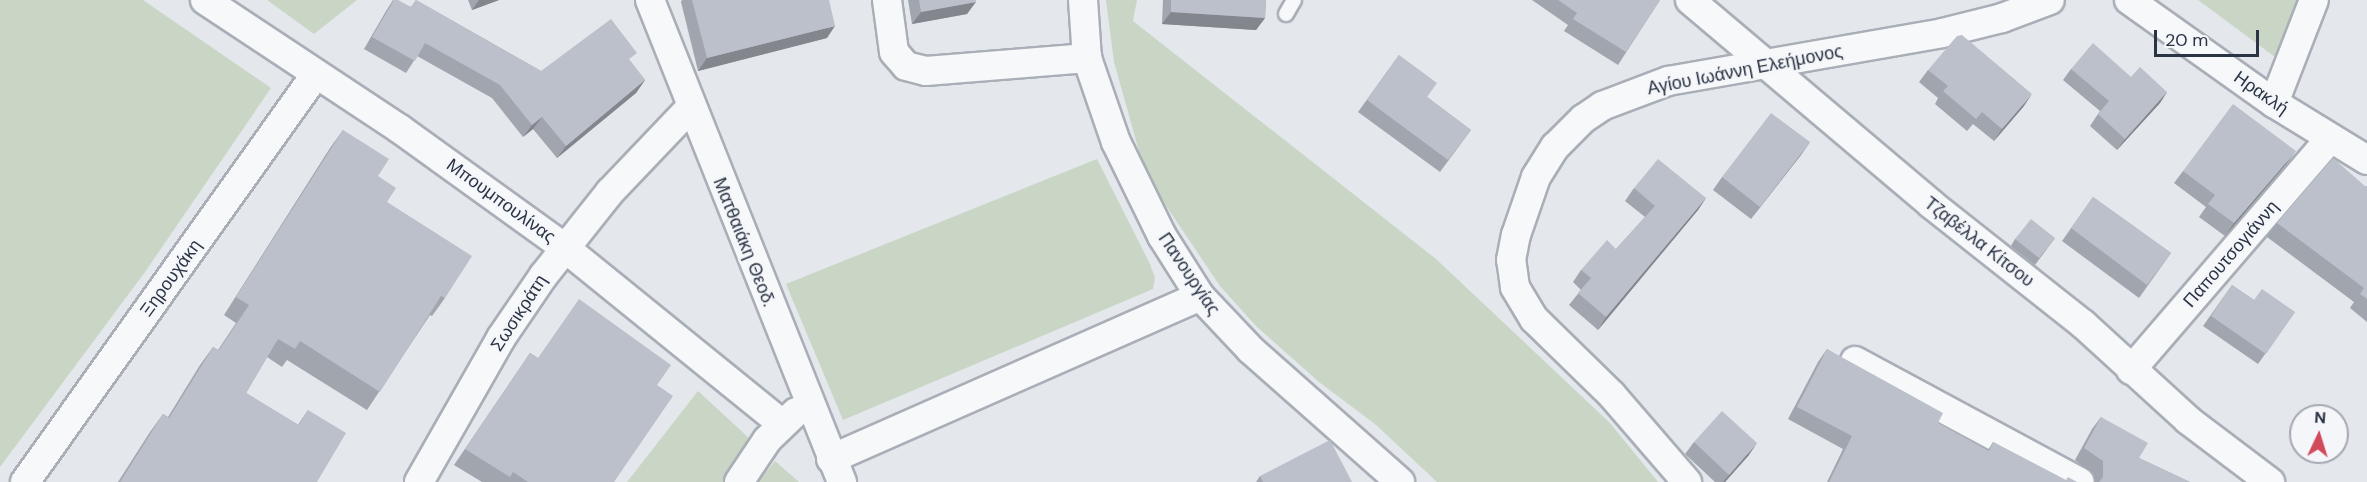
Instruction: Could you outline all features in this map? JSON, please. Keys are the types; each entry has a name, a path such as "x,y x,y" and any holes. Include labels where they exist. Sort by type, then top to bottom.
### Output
{"street":[{"name":"Μπουμπουλίνας","path":"205,0 425,146 565,248 782,424"},
{"name":"Ματθαιάκη Θεοδ.","path":"650,0 690,108 836,470"},
{"path":"887,0 894,52 906,66 926,71 1087,58"},
{"name":"Πανουργίας","path":"1083,0 1087,58 1130,174 1162,236 1200,296 1251,350 1400,482"},
{"name":"Τζαβέλλα Κίτσου","path":"1690,0 1768,63 1930,204 2083,324 2187,420 2271,482"},
{"name":"Αγίου Ιωάννη Ελεήμονος","path":"1687,482 1612,395 1526,309 1512,274 1516,235 1536,177 1567,132 1602,106 1636,90 1668,81 1942,33 2002,18 2050,0"},
{"name":"Ηρακλή","path":"2129,0 2274,103 2367,160"},
{"path":"2274,103 2314,0"},
{"name":"Ξηρουχάκη","path":"25,482 316,74"},
{"name":"Σωσικράτη","path":"419,482 501,338 565,248 610,192 690,108"},
{"name":"Παπουτσογιάννη","path":"2131,370 2331,139"},
{"path":"836,470 1200,296"},
{"path":"1855,361 2080,482"},
{"path":"739,482 782,424 808,402"}],"lane":[{"path":"1287,14 1294,0"}],"green space":[{"path":"0,0 143,0 271,88 145,272 0,467"},
{"path":"267,0 357,0 314,34"},
{"path":"1106,0 1137,0 1133,21 1436,259 1610,423 1658,482 1437,482 1375,424 1319,382 1256,326 1220,286 1146,176 1114,62"},
{"path":"2198,0 2302,0 2284,49 2275,57"},
{"path":"1097,159 1150,264 1155,278 1153,289 843,420 786,284"},
{"path":"698,391 750,439 723,482 627,482"},
{"path":"775,461 798,481 799,482 758,482"}],"building":[{"path":"394,0 411,7 416,0 541,71 611,19 637,53 629,59 645,80 566,146 542,117 532,125 500,85 425,43 415,61 372,37"},
{"path":"692,0 829,0 835,26 707,58"},
{"path":"919,0 976,0 976,2 921,12"},
{"path":"1171,0 1266,0 1265,18 1171,12"},
{"path":"1558,0 1660,0 1626,52 1573,19 1577,13"},
{"path":"1962,35 2032,94 2002,129 1982,112 1976,119 1943,91 1948,86 1928,70 1957,36"},
{"path":"2093,43 2131,77 2140,67 2167,92 2125,139 2098,114 2109,101 2071,69"},
{"path":"1399,55 1437,83 1427,97 1471,130 1448,160 1367,100"},
{"path":"2233,104 2296,151 2234,223 2208,204 2215,195 2183,171"},
{"path":"1771,113 1810,142 1760,207 1722,177"},
{"path":"343,130 389,159 378,176 396,188 387,202 472,256 445,298 441,296 380,392 300,341 295,349 278,339 246,393 299,425 308,410 346,433 317,482 120,482 163,414 169,418 213,347 219,350 249,305 236,297"},
{"path":"2333,158 2367,186 2367,299 2360,294 2364,288 2277,223"},
{"path":"1658,159 1706,198 1606,317 1578,293 1591,278 1581,270 1607,240 1616,249 1655,206 1634,188"},
{"path":"2093,197 2171,253 2147,285 2071,228"},
{"path":"2031,219 2055,238 2039,258 2015,239"},
{"path":"2232,285 2254,300 2262,289 2295,312 2266,354 2211,316"},
{"path":"579,299 671,365 657,385 673,396 614,482 528,482 513,472 510,477 465,449 530,353 538,358"},
{"path":"1827,349 1943,413 1938,423 1989,451 1993,442 2066,480 2068,477 2077,482 1829,482 1852,436 1797,407"},
{"path":"1722,411 1757,443 1729,475 1694,442"},
{"path":"2101,417 2148,443 2139,458 2190,482 2099,482 2103,477 2103,461 2084,448"},
{"path":"1330,440 1352,482 1263,482 1260,476"}]}
